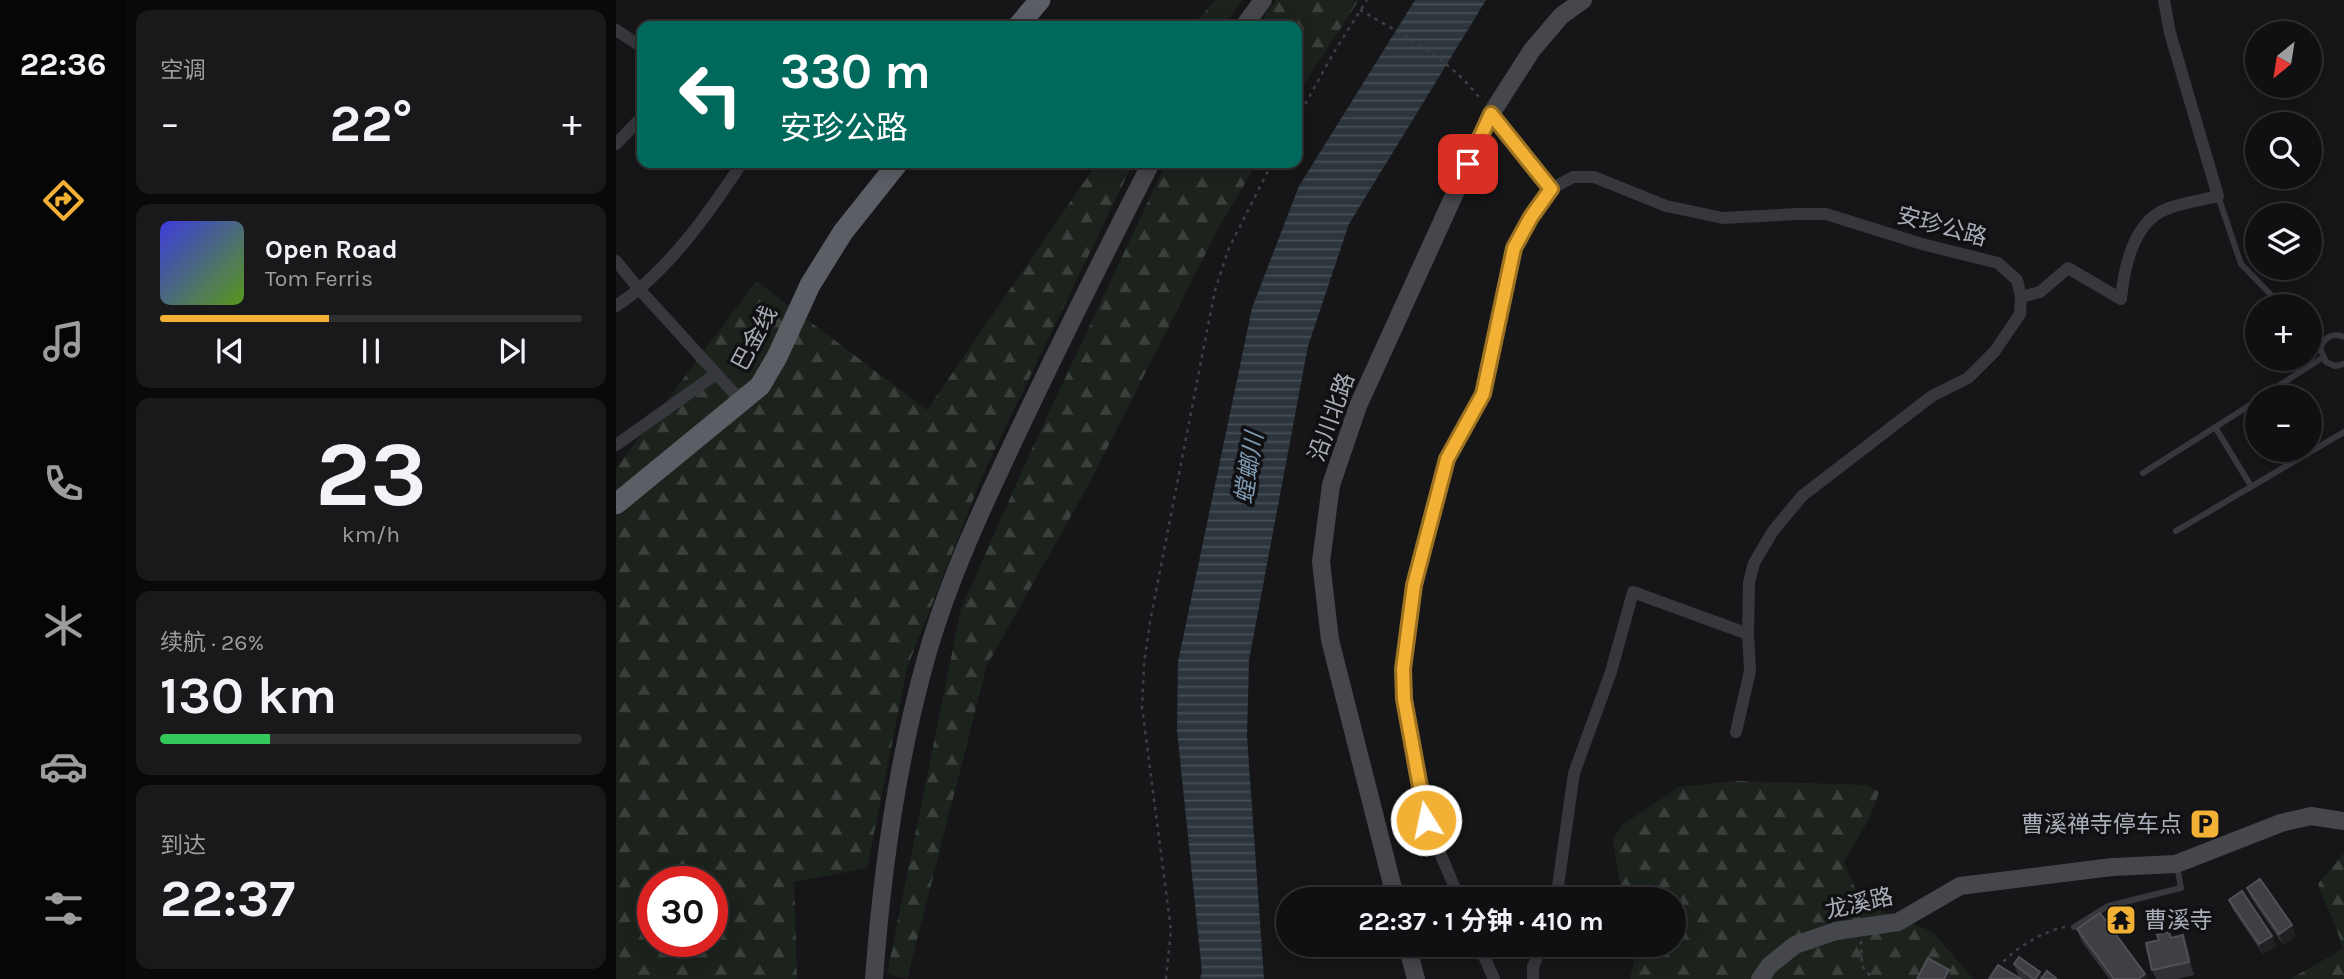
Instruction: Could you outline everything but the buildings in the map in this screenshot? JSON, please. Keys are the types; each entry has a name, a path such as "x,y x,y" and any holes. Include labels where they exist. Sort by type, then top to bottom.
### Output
{"highway":[{"path":"1022,21 1040,0"},
{"name":"巴金线","path":"616,504 760,386 810,285 843,232 894,168"}],"main road":[{"path":"1248,21 1264,0"},
{"name":"沿川北路","path":"1393,887 1330,640 1321,562 1331,485 1358,407 1491,114 1532,50 1561,16 1583,0"},
{"path":"874,979 881,887 898,777 928,654 965,544 1074,313 1148,168"},
{"name":"龙溪路","path":"1760,979 1769,966 1795,945 1836,931 1898,922 1960,886 2112,866 2176,864 2281,823 2311,816 2344,821"},
{"path":"1410,957 1416,979"}],"street":[{"path":"1736,732 1750,671 1749,582 1754,563 1773,531 1802,496 1932,396 1968,378 1995,351 2020,314 2021,297 2039,292 2067,268 2120,299 2123,274 2145,224 2161,212 2218,196 2170,33 2164,0"},
{"path":"616,30 637,44"},
{"path":"1454,887 1426,820 1404,699 1403,669 1414,585 1447,459 1483,394 1514,248 1551,189 1491,114"},
{"path":"616,144 637,122"},
{"path":"616,306 640,290 709,213 739,168"},
{"name":"安珍公路","path":"1551,189 1573,177 1594,177 1667,206 1723,218 1826,214 1922,244 1998,263 2017,280 2021,297"},
{"path":"616,261 742,402"},
{"path":"616,445 716,374"},
{"path":"1558,887 1574,774 1611,673 1633,592 1748,634"},
{"path":"1484,957 1494,979"},
{"path":"1534,979 1538,957"}],"lane":[{"path":"2218,196 2241,264 2270,294"},
{"path":"2322,343 2330,336 2344,337"},
{"path":"2322,358 2330,365 2344,364"},
{"path":"2279,385 2302,371"},
{"path":"2143,473 2245,407"},
{"path":"2215,427 2251,486"},
{"path":"2176,531 2344,432"},
{"path":"2074,927 2108,906 2181,888 2176,864"}],"path":[{"path":"1302,109 1367,0"},
{"path":"1360,10 1450,66 1468,82 1491,114"},
{"path":"1166,979 1171,930 1142,707 1144,664 1215,290 1233,237 1269,168"},
{"path":"1996,971 2017,951 2053,928 2074,927"},
{"path":"1857,928 1863,948 1862,967 1873,979"}],"green space":[{"path":"1215,0 1242,0 1227,21 1197,21"},
{"path":"1276,0 1359,0 1302,87 1302,21 1261,21"},
{"path":"1094,168 1131,168 983,474 907,668 867,868 794,882 797,979 616,979 616,469 756,281 927,410"},
{"path":"1164,168 1254,168 1218,229 1089,484 987,665 907,979 887,974 961,609 1031,451"},
{"path":"1739,781 1868,785 1879,792 1870,817 1844,862 1861,902 1933,932 1973,979 1630,979 1633,957 1686,957 1686,887 1620,887 1613,840 1622,825 1679,787"},
{"path":"2344,853 2344,979 2290,979 2343,949 2318,884"}],"water":[{"name":"螳螂川","path":"1415,0 1486,0 1349,224 1308,346 1249,660 1247,736 1264,979 1200,979 1202,972 1177,730 1178,662 1252,308 1299,186"}],"place":[{"name":"曹溪禅寺停车点","path":"2205,824"},
{"name":"曹溪寺","path":"2121,920"}],"route":[{"path":"1426,820 1404,699 1403,669 1414,585 1447,459 1483,394 1514,248 1551,189 1491,114 1468,164"}]}
